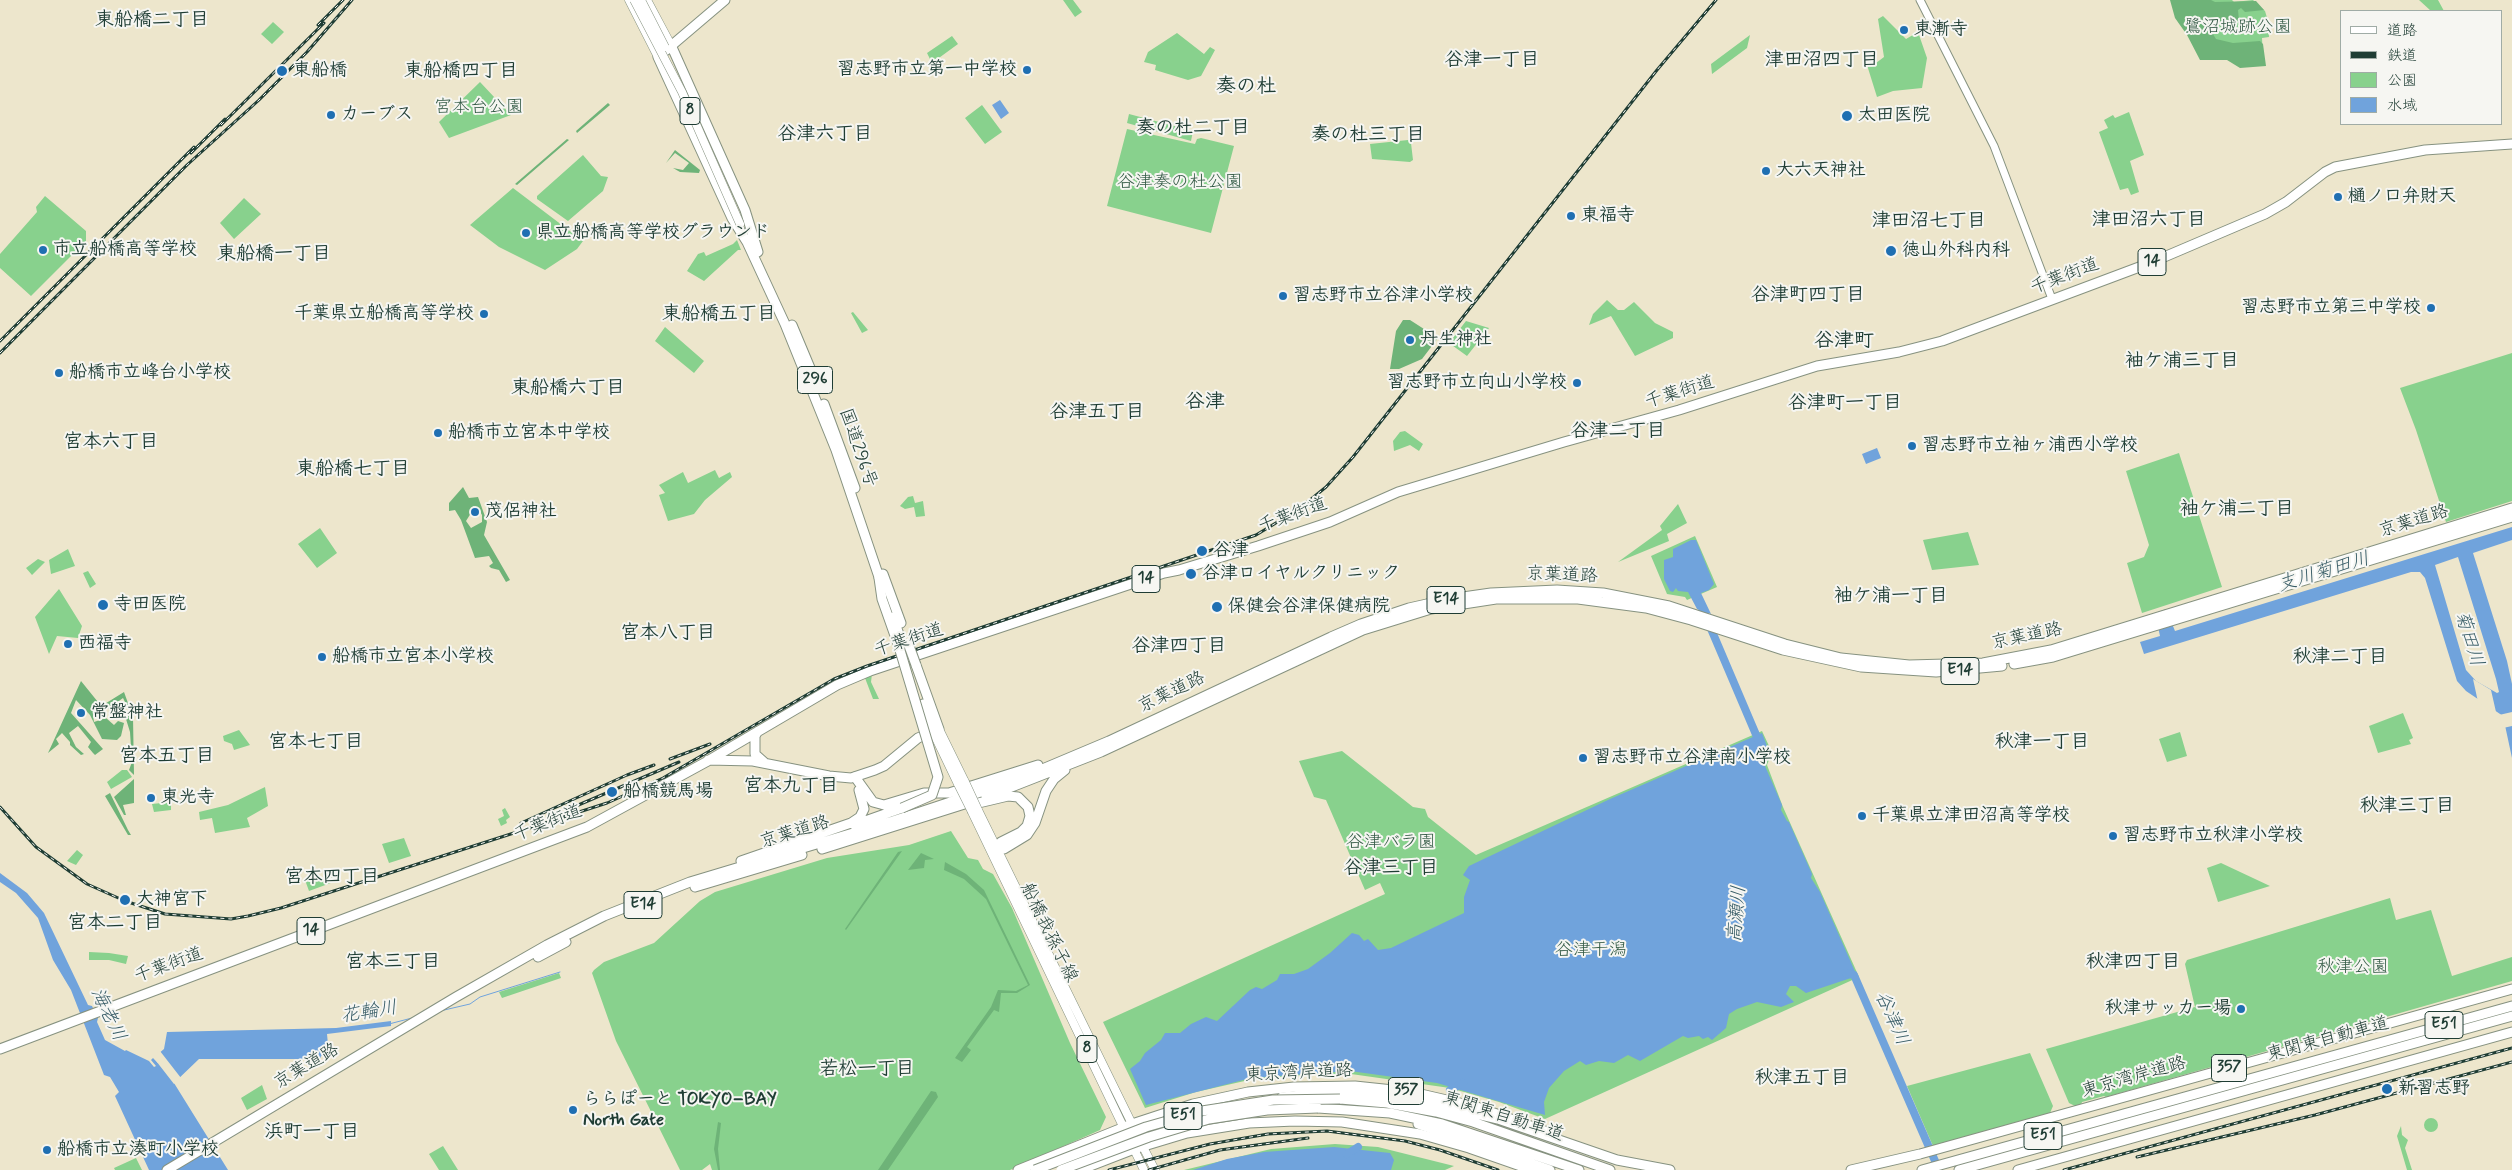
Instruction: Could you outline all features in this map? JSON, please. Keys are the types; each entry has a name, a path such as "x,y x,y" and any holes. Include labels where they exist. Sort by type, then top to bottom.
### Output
{"highway":[{"path":"658,57 724,0"},
{"name":"国道296号","path":"671,46 745,210 750,241 818,404 879,578 882,599 913,666 936,731"},
{"name":"国道296号","path":"658,57 732,218 750,241 831,419 904,645"},
{"name":"千葉街道","path":"0,1049 95,1011 578,831 609,817 837,685 870,671 1158,575 1258,546 1330,522 1398,492 1572,439 1672,412 1817,366 1899,352 1942,341 2150,263 2265,214 2289,200 2320,175 2335,168 2425,150 2512,144"},
{"name":"京葉道路","path":"167,1170 456,997 539,950 611,913 690,882 1014,781 1109,741 1361,624 1410,608 1449,599 1529,590 1603,593 1669,606 1805,656 1861,668 1957,671 2053,657 2171,617 2512,508"},
{"name":"京葉道路","path":"2171,617 2512,517"},
{"name":"京葉道路","path":"178,1170 491,982 606,921 691,888 935,815 1007,790 1100,752 1363,630 1431,609 1469,602 1538,597 1622,604 1691,620 1763,641"},
{"path":"690,882 752,857 902,808 932,795 938,777 904,645"},
{"path":"758,730 755,736 755,754 764,763"},
{"path":"708,760 747,760 829,776 855,777 884,766 918,738 936,731"},
{"path":"855,777 872,802 884,805 919,794 944,793 974,786 1109,741"},
{"path":"996,848 1004,849 1027,835 1035,823 1046,791 1054,779 1100,752"},
{"path":"832,832 851,823 862,813 863,801 855,777"},
{"path":"935,815 1003,796 1013,796 1022,800 1028,807 1030,816 1024,829 1001,842 996,848"},
{"name":"東京湾岸道路","path":"1851,1170 1946,1147 2512,989"},
{"name":"東関東自動車道","path":"1922,1170 2512,1006"},
{"name":"東関東自動車道","path":"1959,1170 2512,1016"},
{"name":"357","path":"2018,1170 2512,1032"},
{"name":"東京湾岸道路","path":"1018,1170 1127,1126 1193,1104 1248,1092 1317,1086 1379,1088 1434,1096 1478,1107 1608,1153 1672,1170"},
{"name":"東関東自動車道","path":"1035,1170 1160,1122 1209,1109 1257,1101 1295,1098 1339,1102 1387,1103 1436,1112 1473,1122 1610,1170"},
{"path":"1339,1102 1409,1098 1498,1119 1617,1160 1672,1170"},
{"path":"1339,1102 1413,1122 1550,1170"},
{"name":"東関東自動車道","path":"1061,1170 1149,1137 1209,1119 1267,1110 1318,1108 1339,1102 1442,1124 1579,1170"},
{"path":"1469,1113 1514,1129"},
{"name":"357","path":"1080,1170 1132,1145 1143,1146 1208,1130 1249,1123 1295,1121 1365,1125 1428,1136 1530,1169"},
{"path":"1517,1158 1527,1163 1530,1169"}],"main road":[{"path":"629,0 658,57"},
{"name":"8","path":"634,0 682,92 750,241"},
{"name":"8","path":"640,0 686,88 742,223"},
{"path":"646,0 671,46"},
{"path":"1920,0 1994,146 2052,299"},
{"name":"船橋我孫子線","path":"936,731 1127,1126"},
{"name":"船橋我孫子線","path":"975,811 996,848 1127,1126 1132,1145 1144,1170"},
{"path":"1137,1134 1171,1124 1208,1130"},
{"path":"1127,1126 1137,1134 1155,1170"},
{"path":"1065,1151 1088,1146 1103,1148 1120,1142 1132,1145"}],"green space":[{"path":"1063,0 1073,0 1082,12 1075,17"},
{"path":"2170,0 2256,1 2264,10 2245,12 2241,8 2238,10 2239,21 2223,23 2213,27 2211,31 2216,39 2233,43 2260,41 2263,44 2266,66 2240,68 2227,60 2200,60 2187,35 2175,18"},
{"name":"鷺沼城跡公園","path":"2196,0 2232,0 2234,2 2253,0 2265,11 2268,21 2269,37 2262,38 2263,60 2222,53 2195,17"},
{"path":"2419,0 2438,0 2443,10 2430,10"},
{"path":"1883,16 1906,39 1918,32 1927,58 1922,88 1893,91 1877,97 1867,65 1872,66 1884,57 1878,19"},
{"path":"273,22 284,32 272,44 261,34"},
{"path":"1177,33 1204,54 1210,47 1215,50 1201,76 1188,80 1155,70 1156,65 1144,62 1148,52"},
{"path":"1750,35 1747,48 1712,74 1711,64"},
{"path":"952,36 958,44 932,63 927,53"},
{"name":"宮本台公園","path":"480,82 511,115 449,138 439,122"},
{"path":"608,103 610,105 577,133 576,131"},
{"path":"982,105 1002,132 985,144 965,118"},
{"path":"2129,112 2144,155 2130,161 2139,192 2131,195 2128,188 2120,190 2099,132 2108,128 2104,120 2113,115 2115,118"},
{"path":"1129,114 1193,131 1191,141 1127,123"},
{"name":"谷津奏の杜公園","path":"1127,129 1195,144 1197,139 1201,138 1234,146 1211,233 1107,206"},
{"path":"567,139 569,140 517,185 515,184"},
{"path":"1408,140 1411,143 1413,160 1410,162 1372,159 1370,144"},
{"path":"675,150 700,170 699,173 680,172 673,168 683,170 689,163 675,153 666,163"},
{"path":"583,155 601,176 608,177 603,191 568,221 537,199 537,196"},
{"name":"県立船橋高等学校グラウンド","path":"513,188 583,241 577,249 545,270 499,247 470,225"},
{"path":"45,196 86,231 86,241 31,296 0,268 0,254 37,212 36,207"},
{"path":"244,198 261,214 234,239 220,223"},
{"path":"737,240 741,250 738,250 704,281 687,271 698,254 704,252 706,256 733,244"},
{"path":"1607,300 1618,310 1624,310 1634,302 1655,323 1673,332 1673,338 1635,356 1611,316 1589,325 1593,314"},
{"path":"853,312 868,330 862,333 851,313"},
{"path":"1403,320 1410,320 1438,338 1422,359 1399,369 1390,369 1396,331"},
{"path":"1466,321 1489,328 1467,356 1449,343"},
{"path":"665,327 704,361 694,373 655,341"},
{"path":"2512,353 2512,501 2446,522 2400,388"},
{"path":"1405,431 1423,444 1419,451 1410,445 1394,451 1393,441 1400,432"},
{"path":"2179,453 2222,587 2142,613 2127,563 2144,557 2149,545 2126,471"},
{"path":"715,470 719,478 730,472 732,477 705,500 694,514 668,521 659,495 665,493 659,485 683,472 688,483"},
{"path":"463,487 469,498 478,497 487,522 484,535 510,580 506,582 499,570 489,566 493,563 489,556 475,558 461,520 455,510 449,511 449,503","holes":["474,506 475,509 478,508 482,515 482,522 471,528 466,521 471,513 471,508"]},
{"path":"913,496 915,503 923,501 925,516 916,517 914,507 905,509 900,506 908,497"},
{"path":"1678,504 1687,523 1667,534 1669,541 1618,562 1662,530 1660,526"},
{"path":"320,528 337,553 317,568 298,544"},
{"path":"1968,532 1979,565 1932,570 1923,540"},
{"path":"1695,536 1717,587 1687,600 1685,597 1667,594 1651,556"},
{"path":"68,549 75,566 51,574 49,560"},
{"path":"38,559 45,562 32,575 26,568"},
{"path":"88,571 96,584 90,588 83,573"},
{"path":"59,589 82,626 78,638 57,636 49,654 35,617"},
{"path":"872,674 871,682 879,699 873,699 865,678"},
{"path":"81,681 102,707 93,715 94,722 106,718 114,725 118,721 124,723 121,736 117,740 102,739 90,715 76,700 71,713 103,749 95,755 88,747 91,742 78,726 69,733 76,747 84,754 81,755 70,745 70,742 62,733 56,739 59,744 48,753"},
{"path":"124,692 133,717 134,775 129,770 132,762 130,732 126,719 129,710 123,698 108,709 103,705"},
{"path":"2403,713 2413,738 2409,740 2411,744 2378,753 2369,726"},
{"path":"239,730 250,745 234,750 232,744 224,741 223,736"},
{"name":"谷津干潟","path":"1762,731 1769,746 1770,757 1767,765 1783,807 1859,977 1545,1119 1499,1102 1450,1088 1351,1074 1304,1075 1249,1080 1196,1092 1145,1108 1103,1022 1385,894 1380,883 1365,890 1326,800 1314,797 1299,761 1342,751 1413,807 1425,809 1428,817 1476,855"},
{"path":"2180,732 2187,756 2167,762 2159,739"},
{"path":"122,770 127,770 132,777 111,789 107,782"},
{"path":"134,779 134,803 123,805 126,815 124,815 114,797"},
{"path":"265,787 268,806 247,818 250,827 215,833 212,818 200,820 199,812 228,805"},
{"path":"110,793 131,835 128,835 105,796"},
{"path":"171,802 171,810 154,812 152,804"},
{"path":"505,808 510,817 506,820 507,823 501,826 498,819 504,816 502,810"},
{"path":"951,831 968,858 978,860 983,869 993,874 1012,908 1070,1043 1106,1117 1100,1130 1010,1170 712,1170 710,1164 702,1170 680,1170 616,1041 592,973 594,970 604,962 654,943 700,901 715,892 827,858 909,845"},
{"path":"404,838 411,856 389,863 382,844"},
{"path":"77,850 83,855 76,865 67,861"},
{"path":"902,851 846,930 898,852"},
{"path":"921,853 934,859 925,860 924,868 908,870"},
{"path":"945,862 966,874 984,890 1030,985 1017,993 1001,993 999,1012 994,1010 967,1047 971,1050 962,1062 955,1058 991,1007 998,990 1016,991 1028,985 986,899 964,879 944,870"},
{"path":"2221,863 2270,886 2218,902 2207,868"},
{"path":"338,877 339,880 309,891 305,880"},
{"name":"秋津公園","path":"2390,898 2396,920 2431,910 2452,976 2512,957 2512,981 2106,1097 2082,1102 2081,1105 2075,1106 2069,1103 2046,1049 2195,1007 2185,964 2187,960"},
{"path":"89,952 128,956 126,964 109,960 89,960"},
{"path":"559,973 561,978 502,998 499,992"},
{"path":"2030,1053 2053,1106 2050,1113 1933,1146 1907,1086"},
{"path":"262,1085 267,1099 247,1110 241,1098"},
{"path":"931,1091 936,1092 938,1097 888,1170 878,1170"},
{"path":"2431,1118 2436,1120 2438,1125 2436,1130 2431,1132 2426,1130 2424,1125 2426,1120"},
{"path":"718,1122 721,1123 718,1149 720,1170 718,1170 714,1149"},
{"path":"2401,1126 2402,1135 2408,1140 2405,1148 2412,1170 2407,1170 2397,1136"},
{"path":"1335,1144 1378,1147 1454,1166 1445,1170 1184,1170 1271,1149"},
{"path":"443,1146 458,1170 439,1170 429,1154"},
{"path":"136,1158 142,1170 115,1170 114,1168"}],"water":[{"path":"1000,100 1009,113 1001,119 992,105"},
{"path":"1877,448 1881,458 1866,464 1862,454"},
{"path":"2512,527 2512,540 2473,553 2507,661 2512,684 2512,758 2503,716 2466,691 2457,681 2425,578 2420,572 2411,572 2144,654 2140,642 2160,636 2155,613 2166,609 2175,631","holes":["2458,557 2499,692 2497,693 2476,681 2466,670 2435,565"]},
{"path":"1691,540 1696,540 1714,584 1709,590 1701,593 1711,614 1697,609 1688,592 1678,591 1676,588 1673,592 1670,591 1664,579 1664,560 1673,557 1673,549"},
{"name":"谷津干潟","path":"1762,733 1767,746 1768,757 1765,766 1782,805 1781,810 1789,822 1812,874 1811,878 1820,892 1857,976 1806,993 1796,986 1790,986 1786,994 1794,1002 1781,1007 1757,1002 1737,1009 1729,1014 1726,1028 1712,1040 1708,1037 1703,1039 1699,1036 1688,1038 1683,1036 1640,1061 1628,1055 1614,1063 1599,1061 1586,1065 1580,1061 1564,1071 1549,1088 1544,1102 1545,1115 1437,1083 1350,1071 1251,1078 1146,1105 1130,1069 1161,1040 1165,1033 1180,1033 1191,1024 1206,1017 1217,1021 1250,990 1256,987 1262,989 1277,980 1280,974 1294,974 1308,969 1330,953 1352,933 1359,935 1364,941 1368,939 1378,950 1391,948 1464,913 1464,897 1470,880 1463,875 1469,866 1610,799"},
{"path":"0,873 27,893 44,913 88,1005 92,1006 98,1018 97,1022 105,1040 149,1061 154,1067 156,1066 151,1060 153,1058 159,1062 158,1054 164,1049 167,1032 336,1028 391,1021 391,1026 327,1034 329,1055 321,1056 320,1059 199,1059 174,1083 228,1170 149,1170 115,1096 119,1092 110,1077 104,1075 71,990 53,960 38,918 16,893 0,882"},
{"path":"1334,1147 1390,1153 1394,1160 1391,1170 1193,1170 1227,1159 1264,1152"}],"pier":[{"path":"2473,679 2491,690 2496,712 2478,702"},
{"path":"2512,712 2512,726 2503,728 2499,715"},
{"path":"160,1051 181,1078 174,1084 153,1057"}],"waterway":[{"name":"高瀬川","path":"1700,603 1760,744"},
{"name":"花輪川","path":"440,1011 470,1004 480,997 560,972"},
{"name":"谷津川","path":"1846,973 1854,975 1939,1170"},
{"name":"花輪川","path":"389,1024 412,1018"},
{"name":"高瀬川","path":"1450,1090 1463,1083"},
{"name":"高瀬川","path":"1347,1154 1358,1147"}],"tunnel":[{"path":"1514,1129 1530,1139 1536,1161"}],"railway":[{"path":"318,25 343,0"},
{"path":"0,353 187,165 259,100 307,52 352,0"},
{"path":"0,807 36,847 87,884 125,901 165,914 231,919 248,916 281,908 607,803 663,778 834,679 867,666 1256,535 1299,509 1326,487 1353,457 1657,70 1716,0"},
{"path":"221,125 324,23"},
{"path":"191,153 225,119"},
{"path":"0,341 194,147"},
{"path":"670,759 710,744"},
{"path":"576,806 679,762"},
{"path":"521,823 627,775 654,765"},
{"path":"2064,1170 2512,1048"},
{"path":"2137,1157 2315,1115 2512,1062"},
{"path":"1109,1170 1210,1144 1268,1134 1327,1131 1405,1141 1440,1150 1498,1170"},
{"path":"1149,1170 1220,1150 1308,1138"}],"place":[{"name":"東漸寺","path":"1904,30"},
{"name":"習志野市立第一中学校","path":"1027,70"},
{"name":"東船橋","path":"282,71"},
{"name":"カーブス","path":"331,115"},
{"name":"太田医院","path":"1847,116"},
{"name":"大六天神社","path":"1766,171"},
{"name":"樋ノ口弁財天","path":"2338,197"},
{"name":"東福寺","path":"1571,216"},
{"name":"県立船橋高等学校グラウンド","path":"526,233"},
{"name":"市立船橋高等学校","path":"43,250"},
{"name":"徳山外科内科","path":"1891,251"},
{"name":"習志野市立谷津小学校","path":"1283,296"},
{"name":"習志野市立第三中学校","path":"2431,308"},
{"name":"千葉県立船橋高等学校","path":"484,314"},
{"name":"丹生神社","path":"1410,340"},
{"name":"船橋市立峰台小学校","path":"59,373"},
{"name":"習志野市立向山小学校","path":"1577,383"},
{"name":"船橋市立宮本中学校","path":"438,433"},
{"name":"習志野市立袖ヶ浦西小学校","path":"1912,446"},
{"name":"茂侶神社","path":"475,512"},
{"name":"谷津","path":"1202,551"},
{"name":"谷津ロイヤルクリニック","path":"1191,574"},
{"name":"寺田医院","path":"103,605"},
{"name":"保健会谷津保健病院","path":"1217,607"},
{"name":"西福寺","path":"68,644"},
{"name":"船橋市立宮本小学校","path":"322,657"},
{"name":"常盤神社","path":"81,713"},
{"name":"習志野市立谷津南小学校","path":"1583,758"},
{"name":"船橋競馬場","path":"612,792"},
{"name":"東光寺","path":"151,798"},
{"name":"千葉県立津田沼高等学校","path":"1862,816"},
{"name":"習志野市立秋津小学校","path":"2113,836"},
{"name":"大神宮下","path":"125,900"},
{"name":"秋津サッカー場","path":"2241,1009"},
{"name":"新習志野","path":"2387,1089"},
{"name":"ららぽーと TOKYO−BAY North Gate","path":"573,1110"},
{"name":"船橋市立湊町小学校","path":"47,1150"}],"district":[{"name":"東船橋二丁目","path":"152,21"},
{"name":"谷津一丁目","path":"1492,61"},
{"name":"津田沼四丁目","path":"1822,61"},
{"name":"東船橋四丁目","path":"461,72"},
{"name":"奏の杜","path":"1246,88"},
{"name":"奏の杜二丁目","path":"1193,129"},
{"name":"谷津六丁目","path":"825,135"},
{"name":"奏の杜三丁目","path":"1368,136"},
{"name":"津田沼六丁目","path":"2149,221"},
{"name":"津田沼七丁目","path":"1929,222"},
{"name":"東船橋一丁目","path":"274,255"},
{"name":"谷津町四丁目","path":"1808,296"},
{"name":"東船橋五丁目","path":"719,315"},
{"name":"谷津町","path":"1844,342"},
{"name":"袖ケ浦三丁目","path":"2182,362"},
{"name":"東船橋六丁目","path":"568,389"},
{"name":"谷津","path":"1205,403"},
{"name":"谷津町一丁目","path":"1845,404"},
{"name":"谷津五丁目","path":"1097,413"},
{"name":"谷津二丁目","path":"1618,432"},
{"name":"宮本六丁目","path":"111,443"},
{"name":"東船橋七丁目","path":"353,470"},
{"name":"袖ケ浦二丁目","path":"2237,510"},
{"name":"袖ケ浦一丁目","path":"1891,597"},
{"name":"宮本八丁目","path":"668,634"},
{"name":"谷津四丁目","path":"1179,647"},
{"name":"秋津二丁目","path":"2340,658"},
{"name":"宮本七丁目","path":"316,743"},
{"name":"秋津一丁目","path":"2042,743"},
{"name":"宮本五丁目","path":"167,757"},
{"name":"宮本九丁目","path":"791,787"},
{"name":"秋津三丁目","path":"2407,807"},
{"name":"谷津三丁目","path":"1391,869"},
{"name":"宮本四丁目","path":"332,878"},
{"name":"宮本二丁目","path":"115,924"},
{"name":"宮本三丁目","path":"393,963"},
{"name":"秋津四丁目","path":"2133,963"},
{"name":"若松一丁目","path":"867,1070"},
{"name":"秋津五丁目","path":"1802,1079"},
{"name":"浜町一丁目","path":"312,1133"}],"water label":[{"name":"支川菊田川","path":"2324,573"},
{"name":"菊田川","path":"2468,639"},
{"name":"海老川","path":"107,1015"}],"park label":[{"name":"谷津バラ園","path":"1391,843"}]}
